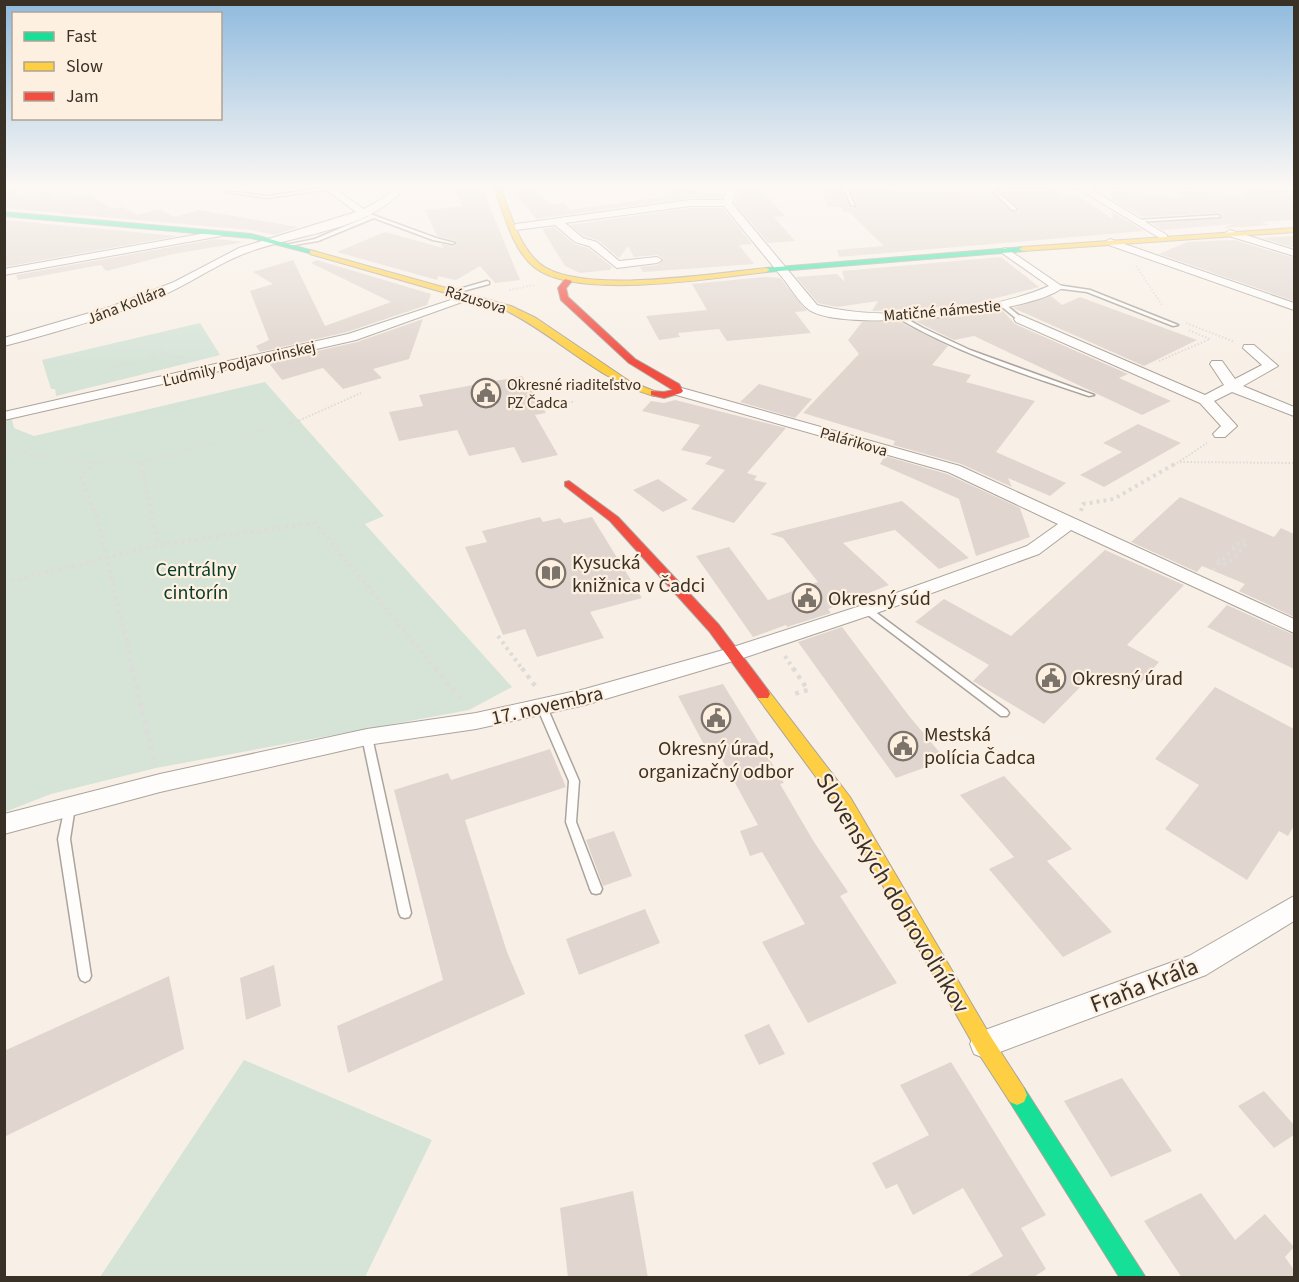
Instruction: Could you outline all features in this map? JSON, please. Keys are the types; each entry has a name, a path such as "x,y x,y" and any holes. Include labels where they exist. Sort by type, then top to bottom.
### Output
{"street":[{"path":"4,272 157,245"},
{"name":"Jána Kollára","path":"4,342 116,309 179,284 241,251 273,245"},
{"name":"Rázusova","path":"288,245 508,309 533,320 624,382 654,394 672,395 678,392"},
{"path":"524,245 542,271 568,281 606,284 1077,245"},
{"path":"593,245 617,265 657,261"},
{"name":"Matičné námestie","path":"760,245 813,308 826,314 898,316 1003,305 1057,288"},
{"path":"1118,245 1294,307"},
{"path":"1268,245 1294,253"},
{"path":"1006,251 1057,288"},
{"name":"Palárikova","path":"568,281 562,285 564,298 632,361 676,386 678,392 954,469 1294,627"},
{"name":"Ľudmily Podjavorinskej","path":"4,416 288,352 378,329 470,297"},
{"path":"1020,319 1147,369 1205,400 1230,426 1220,434"},
{"path":"1205,400 1271,366 1249,348"},
{"path":"1217,364 1233,387 1294,412"},
{"name":"Slovenských dobrovoľníkov","path":"569,484 614,519 714,628 844,802 984,1044 1134,1278"},
{"name":"17. novembra","path":"4,824 160,783 367,737 476,721 545,706 733,654 867,610 1033,550 1070,523"},
{"name":"Fraňa Kráľa","path":"984,1044 1197,966 1294,908"}],"lane":[{"path":"452,292 487,283"},
{"path":"1057,288 1088,291 1175,325"},
{"path":"1003,305 1020,319"},
{"path":"898,316 932,337 956,348 1091,395"},
{"path":"867,610 1004,713"},
{"path":"545,706 574,781 571,822 596,889"},
{"path":"367,737 405,913"},
{"path":"70,807 64,839 85,976"}],"path":[{"path":"1135,264 1166,310"},
{"path":"1182,321 1228,339"},
{"path":"1175,325 1210,339"},
{"path":"1147,369 1218,335"},
{"path":"1195,346 1201,348"},
{"path":"112,366 125,362 136,364 152,360 152,354 161,350 165,355 186,358"},
{"path":"4,449 25,451 34,458 52,455 65,461 141,462 298,421 361,393"},
{"path":"548,409 575,401"},
{"path":"1070,523 1088,501 1106,502 1179,462 1220,434"},
{"path":"100,460 92,469 81,475 98,520 160,783"},
{"path":"141,462 158,545"},
{"path":"1179,462 1294,463"},
{"path":"4,583 158,545 315,523 476,721"},
{"path":"1241,540 1247,543 1227,564 1219,561 1241,540"},
{"path":"498,636 545,706"},
{"path":"775,640 808,690 785,697"}],"green space":[{"path":"200,323 220,355 56,396 55,389 51,389 42,360"},
{"name":"Centrálny cintorín","path":"265,382 384,516 365,524 512,687 469,710 156,768 51,794 5,812 5,421 12,419 14,428 34,436"},
{"path":"244,1060 432,1140 365,1277 100,1277"}],"building":[{"path":"4,245 128,245 4,267"},
{"path":"184,245 227,245 173,254 106,271 101,265 18,280 16,275"},
{"path":"354,245 431,245 443,248 441,245 505,245 520,280 495,283 480,266 456,280 438,276 437,280 337,252"},
{"path":"552,245 577,245 588,248 612,267 610,270 580,273 565,266"},
{"path":"604,245 741,245 739,245 754,264 643,272 640,267 657,265 664,259 657,255 634,257 628,246 619,258"},
{"path":"982,245 839,257 837,250 884,246"},
{"path":"1180,245 1250,245 1294,258 1294,301 1159,254"},
{"path":"1001,257 1039,287 965,306 872,311 878,301 837,307 818,303 796,277 837,274 845,282 842,271"},
{"path":"293,260 325,326 391,302 311,263 317,260 431,294 427,305 347,332 260,352 256,346 269,340 250,291 273,284 253,272"},
{"path":"765,277 780,278 807,311 795,312 811,333 727,341 719,329 678,333 680,337 659,340 646,316 707,310 692,284"},
{"path":"1051,296 1062,305 1080,297 1197,340 1144,366 1013,308"},
{"path":"1002,310 1015,324 1128,374 1119,378 1171,401 1142,415 974,336 954,340 915,321"},
{"path":"423,319 409,359 373,369 382,378 343,389 323,368 282,380 268,362 357,342"},
{"path":"862,322 900,322 948,346 932,365 971,375 966,382 1035,401 996,452 1066,483 1050,496 1008,478 1012,487 961,464 893,445 895,441 803,413 859,354 848,340"},
{"path":"522,376 546,413 535,415 558,455 522,463 514,447 469,456 457,430 399,441 389,412 423,406 419,395"},
{"path":"759,384 812,399 795,418 740,402"},
{"path":"675,400 786,428 747,473 757,476 754,480 767,483 734,523 691,509 725,470 705,464 712,457 681,450 700,425 642,411 651,401 664,403"},
{"path":"1138,424 1181,443 1104,487 1080,475 1122,452 1103,443"},
{"path":"885,456 947,474 1020,508 1030,537 976,556 959,499 880,464"},
{"path":"658,479 688,500 663,512 633,490"},
{"path":"1180,497 1274,537 1281,528 1294,534 1294,617 1239,591 1245,584 1202,566 1197,572 1131,542"},
{"path":"902,501 969,558 939,569 895,530 843,543 889,585 828,609 831,613 753,637 696,556 729,547 768,600 818,582 783,538 770,534"},
{"name":"Kysucká knižnica v Čadci","path":"540,517 543,522 560,518 564,523 592,517 642,598 590,612 604,638 537,657 525,629 503,635 465,547 487,542 482,531"},
{"path":"1105,550 1184,585 1127,645 1159,662 1133,691 1102,673 1093,683 1087,680 1044,724 973,681 989,665 915,622 944,599 1011,636"},
{"path":"1227,605 1294,635 1294,669 1207,627"},
{"path":"842,627 909,716 946,760 896,778 798,642"},
{"path":"723,684 784,783 780,784 814,842 848,892 840,896 897,983 808,1023 762,942 805,924 762,852 750,856 740,831 758,825 718,752 709,754 678,696"},
{"path":"1215,687 1294,729 1294,826 1288,836 1279,831 1247,880 1165,829 1199,785 1155,759"},
{"path":"550,749 566,787 465,820 507,952 525,994 348,1073 337,1026 443,980 394,790 448,773 451,780"},
{"path":"1004,776 1072,849 1047,861 1112,932 1063,957 989,869 1014,857 960,795"},
{"path":"614,831 632,876 603,886 586,840"},
{"path":"645,909 660,943 579,975 566,939"},
{"path":"274,965 281,1006 246,1020 240,978"},
{"path":"169,976 184,1049 4,1137 4,1051"},
{"path":"769,1024 785,1054 759,1065 744,1035"},
{"path":"951,1062 1046,1215 1021,1228 1046,1269 1032,1278 964,1278 1003,1256 963,1188 913,1215 897,1184 886,1189 872,1163 929,1135 900,1085"},
{"path":"1122,1078 1172,1151 1111,1177 1064,1101"},
{"path":"1264,1091 1294,1125 1294,1135 1274,1148 1238,1106"},
{"path":"633,1191 648,1278 568,1278 560,1208"},
{"path":"1201,1193 1235,1240 1265,1214 1294,1247 1285,1257 1294,1270 1294,1278 1182,1278 1144,1221"}],"traffic: fast":[{"path":"285,245 313,252"},
{"path":"766,270 1023,249"},
{"path":"1017,1095 1134,1278"}],"traffic: slow":[{"path":"521,245 537,266 555,276 580,281 646,282 766,270"},
{"path":"1023,249 1083,245"},
{"path":"313,252 508,308 533,320 626,383 654,393"},
{"path":"763,694 844,802 984,1044 1017,1095"}],"traffic: jam":[{"path":"568,281 562,288 564,298 632,361 676,386 678,391 664,395 654,393"},
{"path":"569,484 614,519 714,628 763,694"}],"place":[{"name":"Okresné riaditeľstvo PZ Čadca","path":"486,393"},
{"name":"Kysucká knižnica v Čadci","path":"551,573"},
{"name":"Okresný súd","path":"807,598"},
{"name":"Okresný úrad","path":"1051,678"},
{"name":"Okresný úrad, organizačný odbor","path":"716,718"},
{"name":"Mestská polícia Čadca","path":"903,746"}]}
